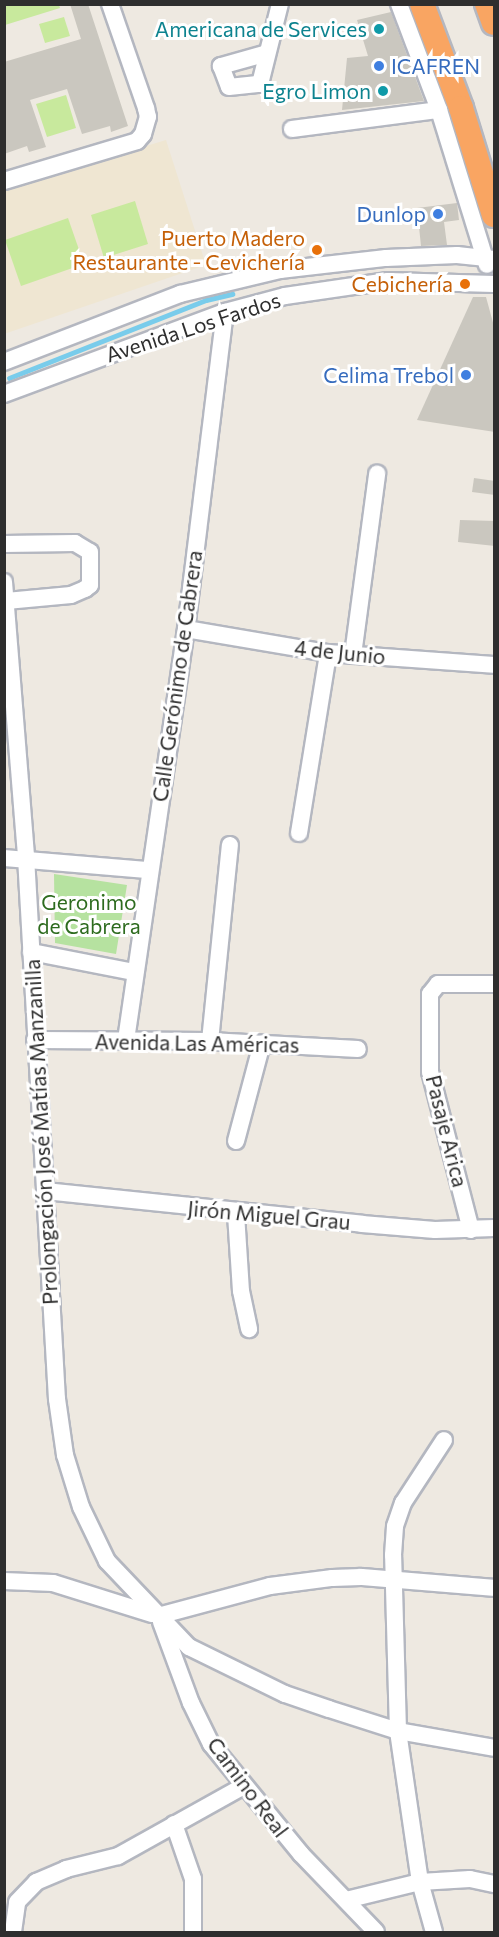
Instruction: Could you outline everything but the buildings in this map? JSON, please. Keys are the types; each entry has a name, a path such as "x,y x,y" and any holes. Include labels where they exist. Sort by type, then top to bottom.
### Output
{"highway":[{"path":"422,4 461,108 495,215"},
{"path":"487,4 495,23"}],"street":[{"path":"4,181 137,141 143,134 148,117 146,108 110,4"},
{"path":"264,54 280,4"},
{"path":"399,4 439,110 490,258 493,287"},
{"path":"292,129 439,110"},
{"path":"386,258 388,281"},
{"name":"Avenida Los Fardos","path":"4,362 180,294 280,270 386,258 490,258"},
{"name":"Avenida Los Fardos","path":"4,394 225,312 285,296 388,281 493,287"},
{"name":"Calle Gerónimo de Cabrera","path":"126,1040 148,870 186,629 225,312"},
{"path":"353,655 377,474"},
{"path":"4,544 75,543 90,552 90,585 85,590 71,595 6,601"},
{"name":"Prolongación José Matías Manzanilla","path":"4,582 27,858 35,1040 57,1399 65,1455 81,1507 106,1561 189,1647 285,1694 398,1731 495,1748"},
{"name":"4 de Junio","path":"186,629 328,653 495,665"},
{"path":"299,833 328,653"},
{"path":"210,1041 230,845"},
{"path":"4,858 27,858 148,870"},
{"path":"31,952 134,972"},
{"name":"Pasaje Arica","path":"471,1230 430,1072 430,994 438,984 495,984"},
{"name":"Avenida Las Américas","path":"35,1040 210,1041 358,1049"},
{"path":"236,1141 262,1043"},
{"name":"Jirón Miguel Grau","path":"45,1191 236,1214 471,1230 495,1228"},
{"path":"236,1214 241,1291 249,1329"},
{"path":"434,1932 420,1882 398,1731 393,1579 395,1526 416,1482 444,1440"},
{"path":"4,1581 54,1583 158,1616 298,1582 361,1577 495,1588"},
{"name":"Camino Real","path":"158,1616 191,1703 211,1744 242,1787 376,1932"},
{"path":"13,1932 9,1912 36,1882 66,1869 118,1856 242,1787"},
{"path":"174,1824 193,1879 193,1932"},
{"path":"346,1900 420,1882 462,1878 495,1884"}],"shaded area":[{"path":"166,140 206,265 4,334 4,189"}],"green space":[{"path":"5,4 59,5 60,8 5,25"},
{"path":"64,17 70,36 45,43 39,24"},
{"path":"66,95 76,128 47,137 36,104"},
{"path":"135,201 148,244 104,258 91,215"},
{"path":"68,218 84,264 21,286 5,240"},
{"name":"Geronimo de Cabrera","path":"54,874 127,885 116,954 55,943"}],"waterway":[{"path":"9,378 206,300 232,294"}],"place":[{"name":"Americana de Services","path":"379,29"},
{"name":"ICAFREN","path":"379,66"},
{"name":"Egro Limon","path":"383,91"},
{"name":"Dunlop","path":"438,214"},
{"name":"Puerto Madero Restaurante - Cevichería","path":"317,250"},
{"name":"Cebichería","path":"465,284"},
{"name":"Celima Trebol","path":"466,375"}]}
